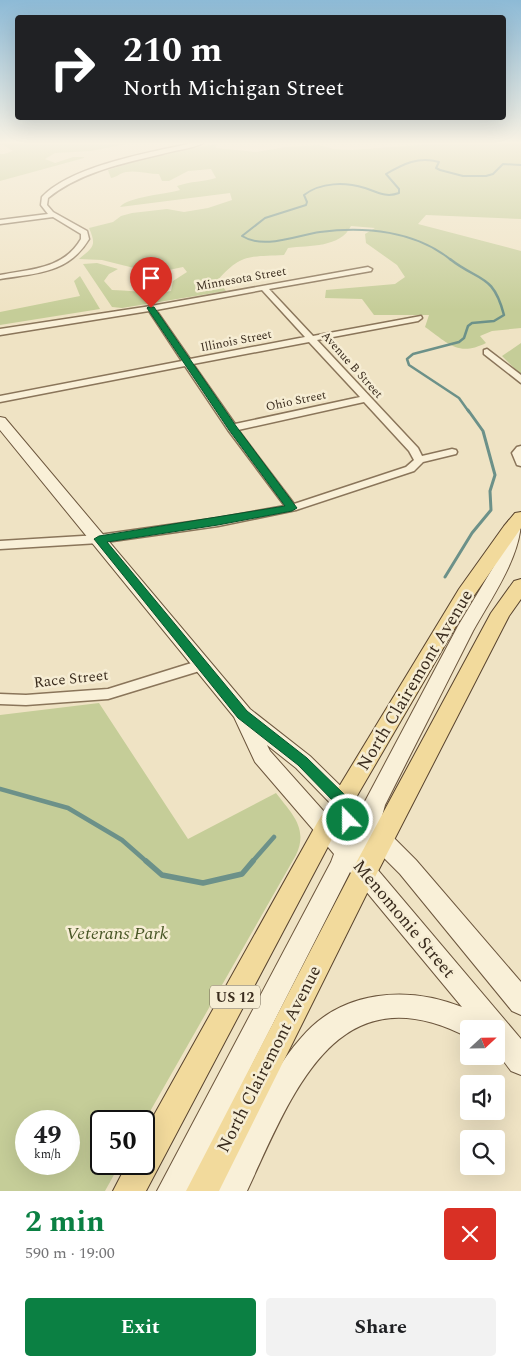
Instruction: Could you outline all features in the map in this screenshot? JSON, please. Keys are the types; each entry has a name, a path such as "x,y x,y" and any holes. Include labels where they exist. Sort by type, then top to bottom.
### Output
{"main road":[{"name":"Menomonie Street","path":"0,421 243,714 302,762 408,866 521,1002"},
{"name":"North Clairemont Avenue","path":"155,1144 342,801 466,594 518,521"},
{"path":"374,833 377,798 467,626 497,574 518,521"},
{"name":"North Clairemont Avenue","path":"202,1191 356,862 520,584"},
{"name":"Menomonie Street","path":"243,714 262,756 356,862 488,1020"},
{"path":"172,1191 342,865 356,862 342,801"},
{"path":"231,1191 294,1067 319,1037 335,1024 374,1008 411,1006 435,1010 460,1021"},
{"name":"Menomonie Street","path":"505,1041 521,1061"},
{"path":"505,1048 521,1061"},
{"name":"North Clairemont Avenue","path":"129,1191 138,1175"}],"street":[{"path":"0,277 57,266 75,256 85,239 84,233 47,209 43,201 44,199"},
{"path":"0,222 55,215"},
{"name":"Minnesota Street","path":"0,332 151,308 368,269"},
{"name":"Avenue B Street","path":"264,288 414,450 419,460"},
{"path":"151,308 232,428 292,508"},
{"name":"Illinois Street","path":"0,399 418,318"},
{"path":"487,352 521,380"},
{"name":"Ohio Street","path":"232,428 366,400"},
{"path":"521,449 517,453 521,463"},
{"path":"0,545 99,539 218,522 292,508 376,482 410,469 419,460 452,452"},
{"name":"Race Street","path":"0,699 26,700 108,694 201,665"}],"green space":[{"path":"137,199 186,199 120,207"},
{"path":"521,199 521,219 426,215 418,224 521,251 521,328 492,331 480,336 486,343 468,349 460,348 447,343 425,327 429,315 374,315 362,299 325,298 326,290 395,284 405,277 397,265 366,243 365,234 375,228 351,226 346,233 332,242 315,246 288,248 284,255 247,258 233,265 218,280 226,291 122,308 112,307 83,264 97,263 118,269 109,274 104,281 112,290 171,291 173,281 187,272 183,267 164,271 134,268 102,260 79,259 88,252 93,243 89,228 113,222 121,216 132,213 167,209 184,212 208,208 232,200"},
{"path":"80,276 100,309 0,325 0,312 80,296 74,281"},
{"path":"521,343 521,375 502,356"},
{"name":"Veterans Park","path":"99,703 188,839 276,793 296,821 300,837 299,845 296,855 151,1110 90,1110 90,1175 114,1175 105,1191 0,1191 0,715"}],"waterway":[{"path":"306,199 306,205 265,218 242,236 260,242 270,242 337,230 372,231 406,237 437,250 451,260"},
{"path":"450,259 490,285 500,301 504,315 494,321 472,323 468,326 464,338 459,342 413,354 407,359 409,365 459,398 469,412"},
{"path":"445,577 472,533 491,510 490,491 495,475 483,431 468,410"},
{"path":"0,789 68,808 122,840 147,862"},
{"path":"252,862 274,837"},
{"path":"146,861 162,875 203,883 242,874 253,861"}],"route":[{"path":"151,308 232,428 292,508 218,522 99,539 243,714 302,762 342,801 348,820"}]}
